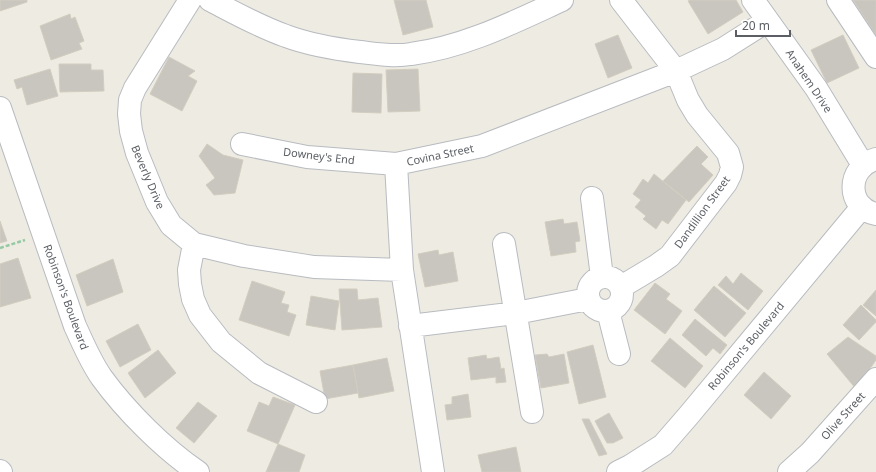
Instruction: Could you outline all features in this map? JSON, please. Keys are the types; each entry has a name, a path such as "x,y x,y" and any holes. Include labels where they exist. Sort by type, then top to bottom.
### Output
{"street":[{"name":"Beverly Drive","path":"190,0 135,88 130,100 129,114 131,131 137,153 157,202 171,225 194,244 244,256 314,267 402,270"},
{"path":"210,0 256,24 287,37 330,48 382,55 411,54 442,48 495,31 562,0"},
{"name":"Dandillion Street","path":"612,282 656,266 670,256 726,183 730,176 732,167 728,153 697,115 688,100 676,71 621,0"},
{"name":"Anahem Drive","path":"753,0 870,162"},
{"path":"838,0 876,57"},
{"name":"Covina Street","path":"433,472 402,270 396,164 482,146 676,71 723,49 767,21"},
{"name":"Robinson's Boulevard","path":"0,108 75,326 88,356 102,378 141,425 198,472"},
{"name":"Downey's End","path":"242,144 307,156 396,164"},
{"path":"869,210 855,195 854,182 858,170 870,162"},
{"path":"592,198 612,282 622,294 621,302 615,308 608,311 596,309 588,299 590,285 596,279 612,282"},
{"name":"Robinson's Boulevard","path":"618,472 663,445 869,210"},
{"path":"194,244 189,270 190,284 193,299 200,315 221,342 259,373 316,402"},
{"path":"504,244 532,412"},
{"path":"410,326 516,313 588,299"},
{"path":"608,311 618,354"},
{"name":"Olive Street","path":"789,472 872,392"}],"path":[{"path":"0,248 43,235"}],"building":[{"path":"0,0 27,0 27,2 0,11"},
{"path":"394,0 426,0 433,27 403,35"},
{"path":"736,0 743,12 708,34 688,1"},
{"path":"853,0 876,0 876,35"},
{"path":"70,14 71,19 75,17 84,41 79,43 82,49 51,60 40,26"},
{"path":"618,35 632,68 608,78 595,44"},
{"path":"843,35 859,68 827,83 811,50"},
{"path":"169,57 195,71 188,76 197,81 182,111 150,94"},
{"path":"59,64 91,64 91,70 103,70 104,91 60,92"},
{"path":"50,69 58,96 27,105 22,87 17,89 14,80"},
{"path":"418,69 420,111 388,112 386,70"},
{"path":"353,73 382,74 381,113 352,112"},
{"path":"207,144 223,155 243,160 235,193 214,195 206,185 215,178 199,156"},
{"path":"697,146 708,157 701,164 713,175 689,202 663,181"},
{"path":"654,174 686,200 668,224 662,220 656,229 643,219 646,216 635,207 641,200 633,194 643,179 648,183"},
{"path":"563,219 564,224 577,222 580,241 575,242 576,252 551,256 545,222"},
{"path":"0,221 7,241 0,243"},
{"path":"438,250 439,255 453,252 458,281 425,287 418,254"},
{"path":"18,258 31,298 0,307 0,264"},
{"path":"113,259 123,292 87,306 76,275"},
{"path":"741,273 763,291 748,310 718,285 726,276 733,284"},
{"path":"252,281 285,292 281,303 289,305 287,312 296,315 289,336 239,320"},
{"path":"655,283 670,294 666,299 682,311 665,334 634,310"},
{"path":"714,286 746,313 725,337 694,310"},
{"path":"339,289 357,289 358,300 378,298 382,327 342,330"},
{"path":"876,290 876,316 863,305"},
{"path":"311,296 339,301 335,330 306,325"},
{"path":"861,305 876,320 876,322 859,340 843,325"},
{"path":"695,319 727,345 720,354 713,348 706,356 682,335"},
{"path":"138,324 151,350 120,367 106,341"},
{"path":"848,337 876,356 876,360 856,389 827,354"},
{"path":"670,338 703,366 685,388 651,361"},
{"path":"593,345 606,397 579,404 567,352"},
{"path":"158,350 176,373 145,398 128,373"},
{"path":"547,354 549,357 564,354 569,383 541,388 535,355"},
{"path":"486,355 487,359 499,357 501,369 504,368 506,382 496,383 496,377 471,380 468,358"},
{"path":"387,358 394,391 359,398 353,365"},
{"path":"353,365 358,393 325,399 320,371"},
{"path":"764,372 791,396 771,419 744,395"},
{"path":"468,394 471,417 447,420 445,405 452,404 452,397"},
{"path":"273,397 295,405 278,444 247,431 259,402 269,406"},
{"path":"198,402 217,416 194,443 176,428"},
{"path":"609,413 623,438 613,443 607,443 595,421"},
{"path":"582,419 589,419 607,454 599,456"},
{"path":"278,444 305,455 299,472 266,472"},
{"path":"516,447 521,472 482,472 478,455"}]}
